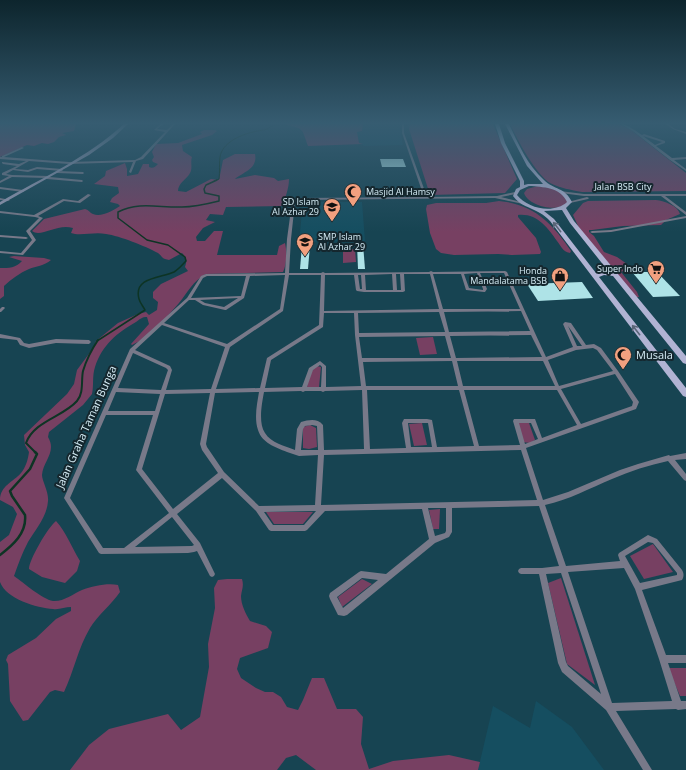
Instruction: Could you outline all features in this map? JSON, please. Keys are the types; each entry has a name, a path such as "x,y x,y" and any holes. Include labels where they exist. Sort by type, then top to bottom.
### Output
{"main road":[{"path":"0,204 79,160"},
{"path":"511,160 522,181 522,187"},
{"path":"527,160 540,180 551,188"},
{"path":"532,207 549,210 564,208 570,202 566,196 551,188 535,185 522,187 515,193 516,198 523,203 542,212 552,220 686,394"},
{"path":"564,208 572,222 686,361"},
{"path":"594,276 600,274 614,274"}],"street":[{"path":"82,181 28,175 12,176 3,174 30,160 74,163 137,160"},
{"path":"412,160 426,198"},
{"path":"672,160 686,170"},
{"path":"130,172 134,161"},
{"path":"3,163 19,165"},
{"path":"12,169 26,171 37,168 83,173"},
{"path":"69,180 79,173"},
{"path":"0,182 12,176"},
{"path":"13,181 20,176"},
{"path":"0,188 23,191"},
{"name":"Jalan BSB City","path":"561,192 584,195 686,196"},
{"path":"298,453 301,426 304,423 312,422 320,425 322,452 321,507 309,526 304,529 271,528 258,509 222,474 204,448 212,391 228,346 280,312 287,274 289,239 294,202 301,199 495,197 515,193"},
{"path":"35,216 64,200 79,202 89,195"},
{"path":"663,196 686,214"},
{"name":"Jalan BSB City","path":"570,202 584,198 663,196"},
{"path":"495,197 523,203"},
{"path":"0,199 8,200"},
{"path":"0,212 41,218 28,231 34,240 22,254 0,252"},
{"path":"592,232 686,217"},
{"path":"0,236 26,238"},
{"path":"356,273 358,290 395,291 404,290 402,272"},
{"path":"431,272 477,448"},
{"path":"462,272 467,290 485,290 478,272"},
{"name":"Jalan Graha Taman Bunga","path":"198,545 194,549 188,550 101,551 67,498 132,350 163,324 188,299 204,276 323,273 505,272 558,388 580,426"},
{"path":"323,273 321,326 269,359 262,390 259,428 262,434 282,448 298,453 523,447 636,405 635,399 616,372 598,348 594,346 576,348 545,359 360,360"},
{"path":"363,273 364,291"},
{"path":"394,273 395,291"},
{"path":"197,300 204,304 225,309 242,298 248,275"},
{"path":"188,299 242,298"},
{"path":"322,312 523,310"},
{"path":"356,312 357,335 364,388 367,450"},
{"path":"163,324 228,346"},
{"path":"576,348 565,324 570,324 585,347"},
{"path":"357,335 533,334"},
{"path":"0,336 18,339 22,344 29,346 56,342 89,342"},
{"path":"132,350 169,368 139,470 172,514 198,545 212,574"},
{"path":"303,390 311,369 320,364 324,366 323,390"},
{"path":"114,390 163,392 364,388 558,388 616,372"},
{"path":"104,413 157,413"},
{"path":"409,450 405,423 406,421 430,422 435,449"},
{"path":"541,441 533,421 516,421 523,447 609,707 648,770"},
{"path":"258,509 542,503 558,500 612,476 669,458 686,456"},
{"path":"669,458 686,478"},
{"path":"125,551 222,474"},
{"path":"424,505 433,540"},
{"path":"386,577 360,574 333,596 341,612 344,612 433,540 444,538 449,532 449,505"},
{"path":"542,571 563,666 609,707 682,705 663,659 638,587 621,557 622,553 651,538 655,540 680,574 680,578 638,587"},
{"path":"521,571 542,571 563,568 624,564"},
{"path":"663,659 686,659"}],"shaded area":[{"path":"152,160 191,160 191,171 179,186 178,191 186,192 211,179 219,180 223,160 255,160 249,170 235,179 255,175 274,178 278,181 289,179 288,190 283,206 226,207 223,215 210,214 206,220 215,222 203,228 196,237 197,241 205,241 214,231 223,231 217,255 277,255 279,246 285,243 285,265 283,272 206,274 194,283 169,315 139,342 132,345 131,344 149,324 147,317 141,318 123,330 111,340 98,359 94,370 92,394 83,405 49,432 48,437 51,447 42,475 47,494 47,507 43,518 26,546 14,576 38,594 53,601 60,600 82,590 100,585 118,585 120,592 90,628 82,643 64,692 55,690 50,692 28,720 23,721 10,701 8,664 6,660 8,655 36,638 56,619 71,611 71,607 55,609 39,607 15,598 3,588 0,582 0,542 9,535 17,514 13,507 0,500 2,491 21,473 25,466 29,452 25,445 24,435 67,394 74,384 77,370 94,347 96,341 118,323 138,314 146,312 149,315 157,310 158,302 153,298 153,292 161,284 188,271 185,267 186,258 182,253 169,260 164,259 158,253 140,244 112,235 102,233 75,234 71,233 73,228 67,227 61,227 40,233 32,231 44,219 85,209 96,215 114,210 120,206 110,202 112,198 119,193 118,187 94,184 105,176 106,171 125,163 127,176 138,174 143,164 149,164 149,167 152,168 158,164"},
{"path":"419,160 509,160 517,179 505,193 430,195"},
{"path":"530,160 669,160 686,173 686,191 582,192 570,190 550,183"},
{"path":"538,186 556,189 570,200 564,205 552,208 535,204 526,197 524,193 527,189"},
{"path":"656,200 671,204 679,211 680,214 666,220 661,225 623,226 589,230 604,252 617,257 627,264 628,269 621,272 637,292 639,297 635,297 579,228 573,215 583,203 588,201"},
{"path":"499,201 522,206 541,217 557,232 571,251 570,253 564,250 550,231 541,222 531,216 525,215 518,215 518,217 536,238 541,252 540,254 454,255 441,253 436,249 430,233 426,209 427,205 436,203 486,203"},
{"name":"SD Islam Al Azhar 29","path":"303,202 362,202 365,241 299,242"},
{"path":"355,249 356,262 343,263 343,250"},
{"path":"9,257 44,258 51,260 43,265 19,274 4,286 4,296 0,299 0,268 9,268 22,261"},
{"path":"433,337 437,354 420,355 416,338"},
{"path":"317,366 321,367 319,387 307,387 311,372"},
{"path":"422,423 427,445 414,446 409,424"},
{"path":"516,423 529,423 535,440 530,443 522,442"},
{"path":"310,425 316,428 317,447 309,449 303,448 303,427"},
{"path":"440,509 439,529 433,529 429,510"},
{"path":"266,512 313,512 303,524 274,524"},
{"path":"56,521 66,535 80,561 77,571 65,583 42,577 29,569 32,559 40,544 48,530"},
{"path":"653,544 673,572 644,579 630,556"},
{"path":"561,578 595,685 567,664 548,583"},
{"path":"242,579 242,603 250,621 266,626 272,632 268,648 240,658 237,669 241,678 265,692 273,692 281,697 287,707 298,710 312,678 324,678 337,709 356,709 363,717 361,744 369,769 393,761 449,755 480,762 478,770 316,770 296,755 286,758 277,770 70,770 89,745 109,729 168,714 181,730 200,717 209,667 208,644 215,608 214,588 218,580"},
{"path":"362,579 372,584 342,607 338,597"},
{"path":"668,668 686,668 686,696 680,696"},
{"path":"536,701 572,727 604,770 478,770 493,706 530,728"}],"building":[{"path":"380,160 403,160 406,167 382,167"},
{"path":"357,244 363,244 365,269 358,269"},
{"path":"302,245 310,245 308,269 300,269"},
{"name":"Super Indo","path":"632,272 657,272 680,296 653,297"},
{"name":"Honda Mandalatama BSB","path":"582,282 593,298 538,301 527,284"}],"waterway":[{"path":"214,181 219,179 220,160"},
{"path":"98,341 145,310 139,300 138,292 140,286 144,282 174,272 186,261 185,257 168,245 147,240 118,218 118,212 142,206 187,207 219,201 219,196 205,193 204,189 206,185 217,180"},
{"path":"0,555 14,543 24,527 25,515 10,491 30,469 37,454 26,443 35,429 77,401 81,394 84,367 98,341"}],"place":[{"name":"Masjid Al Hamsy","path":"353,207"},
{"name":"SD Islam Al Azhar 29","path":"332,222"},
{"name":"SMP Islam Al Azhar 29","path":"305,257"},
{"name":"Super Indo","path":"656,284"},
{"name":"Honda Mandalatama BSB","path":"560,291"},
{"name":"Musala","path":"623,370"}]}
